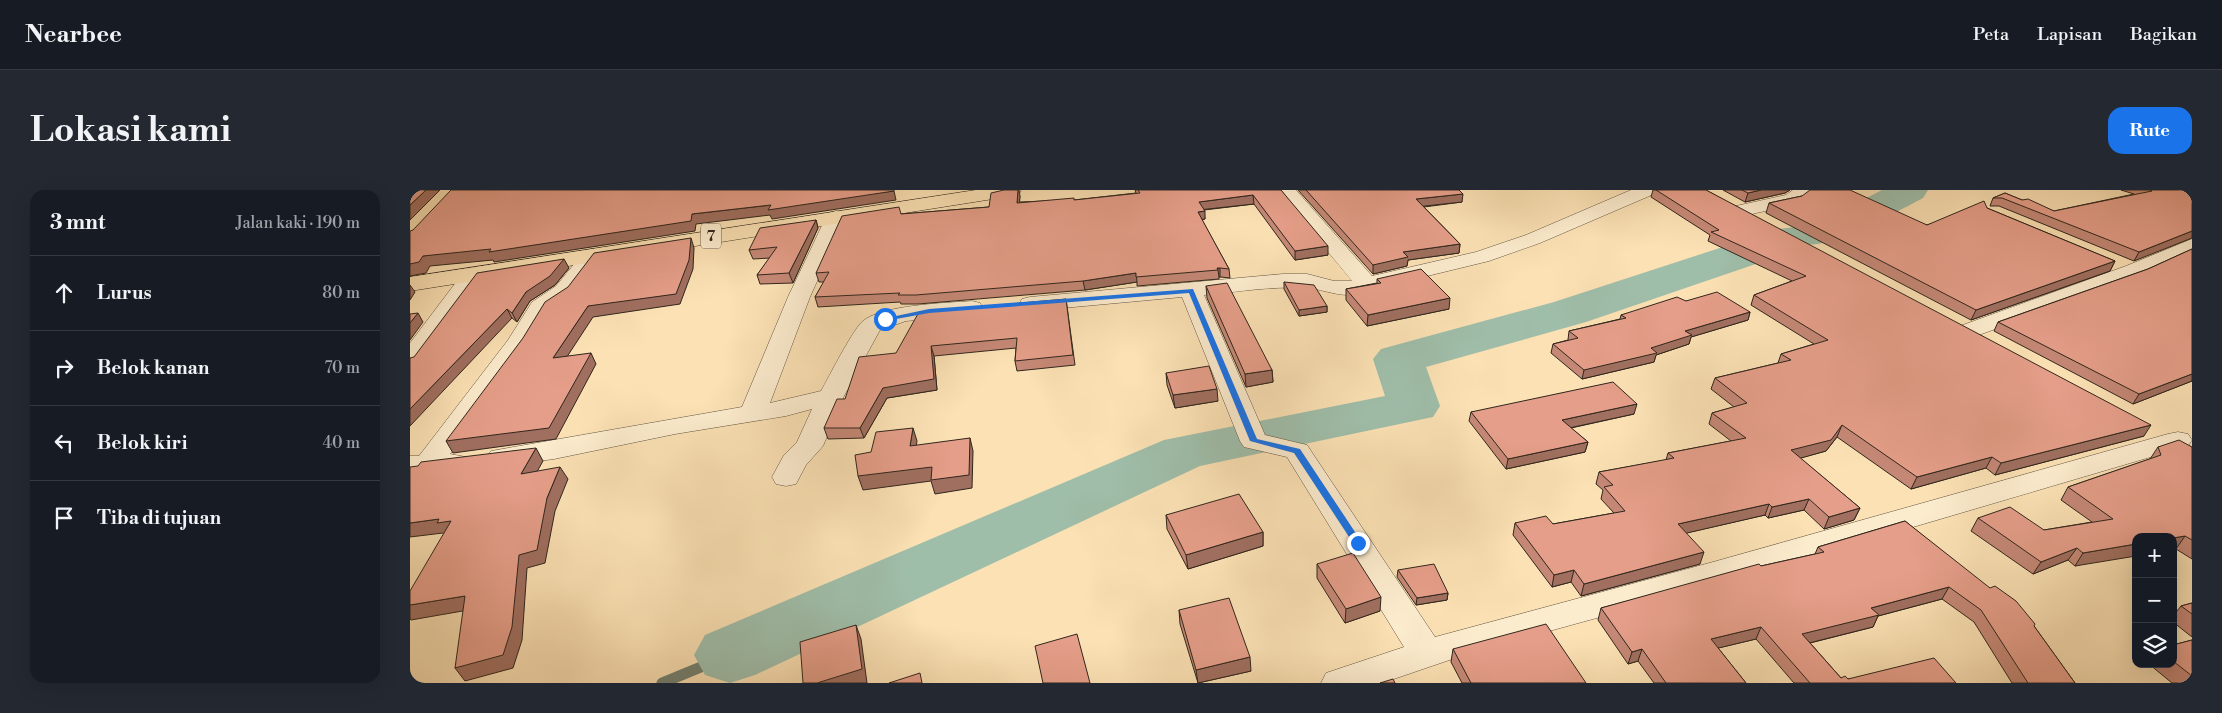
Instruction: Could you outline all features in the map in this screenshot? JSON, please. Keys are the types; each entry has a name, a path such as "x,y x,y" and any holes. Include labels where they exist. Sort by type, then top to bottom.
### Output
{"highway":[{"name":"7","path":"410,284 1012,190"}],"street":[{"path":"1286,190 1366,282"},
{"path":"786,477 794,461 810,446 831,396 871,326 885,319 906,314 1191,291 1283,281 1306,281 1334,288 1348,288 1366,282 1482,257 1533,240 1647,190"},
{"path":"1768,224 1735,206 1792,199 1806,190"},
{"path":"753,412 799,297 836,216"},
{"path":"1994,344 1959,326 2134,271 2192,245"},
{"path":"419,464 518,343 540,307 564,292 592,255"},
{"path":"2107,260 2134,271"},
{"path":"410,360 474,274"},
{"path":"1191,291 1253,438 1297,451 1426,653"},
{"path":"419,464 464,463 543,452 794,406 831,396"},
{"path":"1339,683 1426,653 2174,438"}],"building":[{"path":"410,190 426,190 410,205"},
{"path":"451,190 894,191 768,210 771,205 692,214 691,221 489,252 491,249 423,256 419,262 410,264 410,231"},
{"path":"1004,190 1018,190 1017,203 1074,198 1074,200 1140,193 1138,190 1281,190 1328,246 1295,251 1253,195 1199,202 1205,211 1198,212 1229,269 1217,268 1218,270 1136,277 1136,273 1083,281 916,295 898,295 900,293 815,297 829,272 816,273 842,216 899,207 901,214 989,207 991,193"},
{"path":"1306,190 1459,190 1463,194 1416,199 1460,244 1403,252 1408,257 1373,265"},
{"path":"1656,190 1706,190 2151,425 2001,463 1992,457 1917,477 1842,425 1831,440 1791,450 1860,508 1829,517 1809,499 1772,507 1769,504 1678,524 1704,552 1584,584 1574,570 1554,575 1515,523 1546,516 1553,524 1625,511 1604,487 1613,485 1599,472 1674,458 1668,453 1746,438 1712,413 1747,403 1715,378 1791,360 1781,354 1828,340 1754,295 1806,276 1711,232 1719,230"},
{"path":"1742,190 1761,190 1748,193"},
{"path":"1810,190 1850,190 1927,225 1984,201 1987,208 2115,261 1976,310 1769,203 1802,196"},
{"path":"2150,190 2192,190 2192,231 2139,252 2002,198 1993,198 2005,193 2022,200 2028,199 2054,211 2152,191"},
{"path":"816,220 789,273 757,275 777,247 749,250 760,228"},
{"path":"691,238 689,260 676,294 588,306 553,358 591,353 549,428 446,441 523,338 545,302 568,287 594,253"},
{"path":"2192,249 2192,374 2139,394 1998,322 2148,269"},
{"path":"564,259 550,276 526,292 512,313 507,309 410,409 410,358 414,357 477,273"},
{"path":"1421,269 1450,298 1368,315 1346,289 1381,283 1377,279"},
{"path":"1284,282 1314,285 1327,306 1299,310"},
{"path":"1227,283 1272,370 1245,374 1206,286"},
{"path":"1717,292 1750,312 1685,331 1692,335 1651,348 1657,353 1584,370 1553,344 1578,338 1569,331 1626,318 1621,315 1677,297 1686,301"},
{"path":"1066,299 1073,355 1015,361 1017,338 931,346 934,379 883,388 860,428 824,428 837,399 845,399 859,357 896,353 919,312"},
{"path":"418,313 410,323 410,314"},
{"path":"1209,366 1217,389 1173,395 1166,373"},
{"path":"1613,382 1637,404 1562,420 1588,442 1508,459 1471,412"},
{"path":"913,428 910,446 970,438 969,475 931,480 932,467 858,476 855,455 871,452 876,432"},
{"path":"2179,440 2192,447 2192,540 2185,536 2177,537 2177,533 2132,533 2132,545 2083,553 2077,548 2041,562 1978,518 2010,507 2044,530 2113,519 2068,487 2161,455 2158,447"},
{"path":"536,448 521,474 560,467 547,498 537,550 519,555 512,627 503,655 455,668 465,596 410,605 410,591 451,521 437,523 439,519 410,523 410,467 418,466 421,462"},
{"path":"1239,494 1263,532 1186,555 1166,515"},
{"path":"1905,521 1990,588 1995,586 2016,601 2035,624 2034,626 2075,683 2028,683 1981,610 1949,587 1871,608 1879,615 1802,634 1841,678 1845,676 1848,679 1934,658 1956,683 1810,683 1761,627 1711,639 1746,683 1666,683 1642,649 1632,652 1601,608 1759,564 1761,566 1824,552 1818,547"},
{"path":"1353,553 1381,597 1346,609 1317,564"},
{"path":"1434,564 1448,593 1417,598 1398,570"},
{"path":"1229,598 1250,657 1196,670 1179,610"},
{"path":"2192,603 2192,614 2181,606"},
{"path":"1546,624 1586,683 1471,683 1453,649"},
{"path":"856,625 862,669 817,683 803,683 800,642"},
{"path":"1077,634 1090,683 1043,683 1035,646"},
{"path":"2192,640 2192,676 2177,664 2177,644"},
{"path":"920,673 922,683 889,683"},
{"path":"1393,679 1395,683 1380,683"}],"waterway":[{"path":"1812,233 1857,218 1910,190"},
{"path":"730,655 1184,452 1414,406 1398,359 1570,312 1792,238"},
{"path":"662,683 730,655"}],"route":[{"path":"885,319 929,311 1191,291 1241,414 1254,441 1297,451 1358,543"}]}
